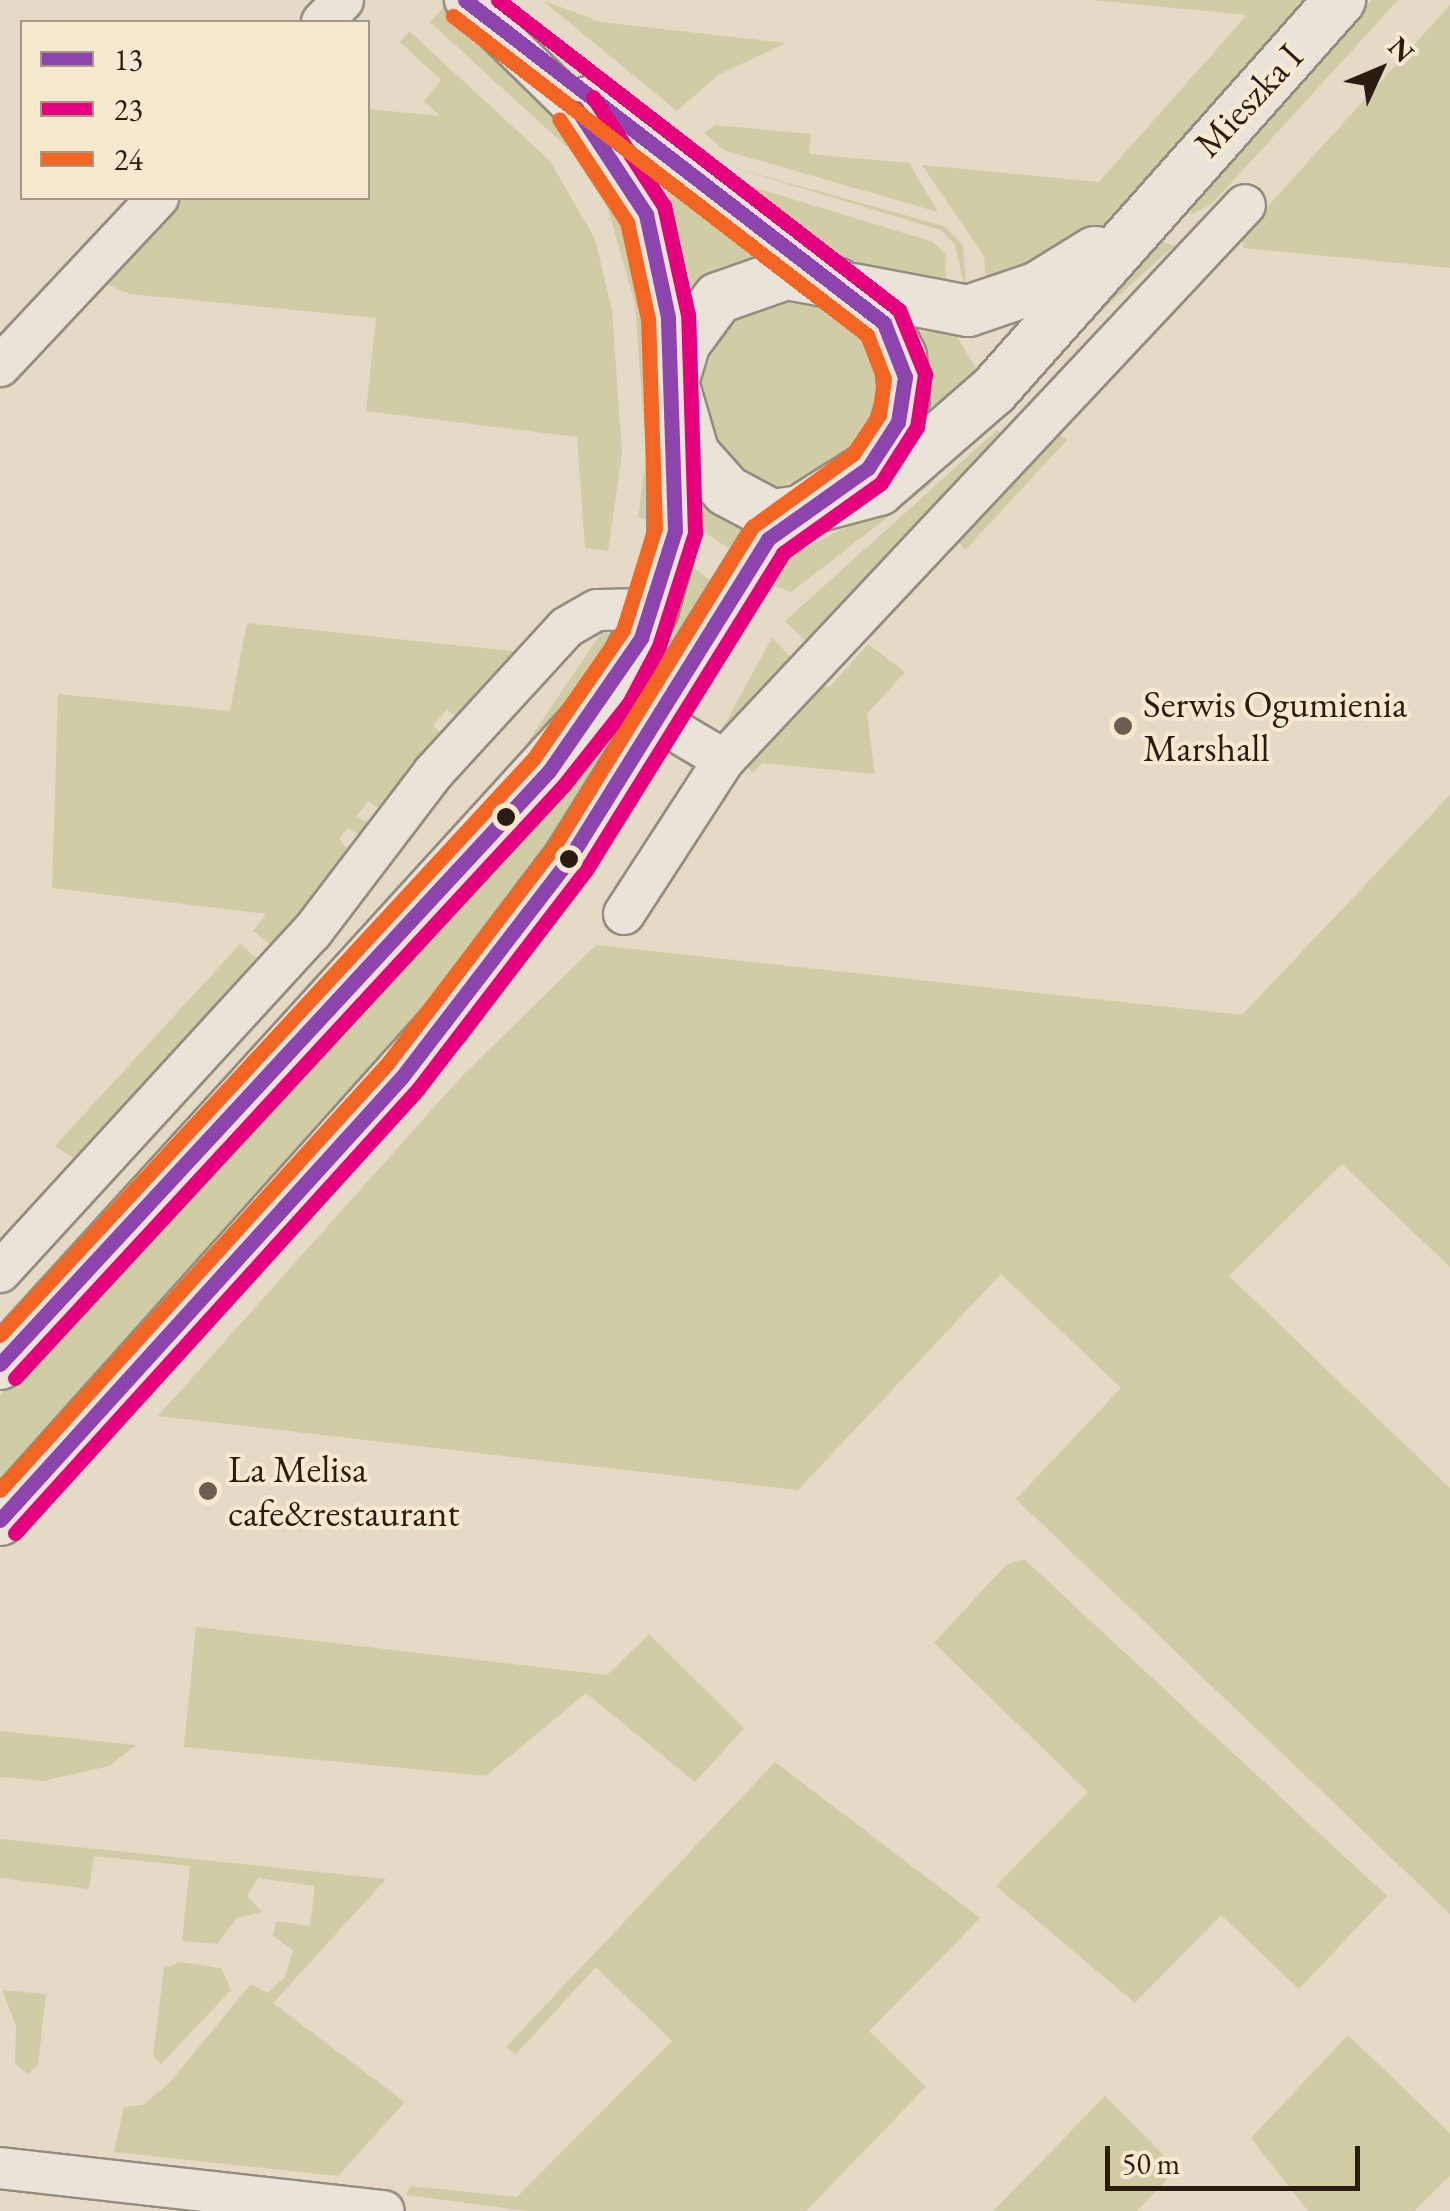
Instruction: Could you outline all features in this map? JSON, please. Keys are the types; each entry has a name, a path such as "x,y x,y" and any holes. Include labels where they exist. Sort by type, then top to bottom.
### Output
{"street":[{"path":"324,20 343,0"},
{"path":"0,1364 549,771 612,692 653,609 675,531 673,394 658,250 635,190 581,114 510,40 465,0"},
{"name":"Mieszka I","path":"1156,200 1340,0"},
{"path":"0,1520 402,1077 568,859 748,568 800,511 868,468 891,440 904,399 895,339 836,283 510,40"},
{"path":"0,366 156,200"},
{"path":"1156,200 1205,244"},
{"path":"1156,200 1014,368 912,466 858,500 800,511 759,512 726,491 688,445 673,394 685,343 718,298 786,274 836,283 932,310 978,308 1069,270 1156,200"},
{"path":"624,914 724,760 1245,205"},
{"path":"0,1272 312,932 434,773 568,627 598,610 653,609"},
{"path":"657,720 724,760"},
{"path":"0,2168 384,2211"}],"shaded area":[{"path":"542,0 600,22 786,43 718,75 677,111"},
{"path":"1092,0 1310,0 1107,227 987,294 984,256 922,165 1099,182 1247,15"},
{"path":"1372,0 1398,0 1211,205 1190,215 1195,191"},
{"path":"1450,5 1450,268 1244,248 1241,236"},
{"path":"444,7 596,148 648,264 658,520 638,518 646,457 635,304 608,209 571,151 430,22"},
{"path":"409,31 550,161 595,239 612,310 622,453 608,551 585,548 577,437 366,411 376,318 130,294 99,281 154,235 180,200 370,200 370,109 440,116 424,101 441,80 400,42"},
{"path":"715,125 811,134 809,154 909,163 938,212 726,151 704,133"},
{"path":"728,166 944,226 963,245 967,297 955,245 941,230"},
{"path":"724,178 933,242 945,254 947,296 832,258"},
{"path":"666,187 765,256 694,296"},
{"path":"1156,239 1174,246 1078,332"},
{"path":"786,294 843,310 877,355 882,391 866,436 829,468 771,490 722,459 699,381 731,317"},
{"path":"912,331 955,333 976,369 923,419"},
{"path":"996,416 928,486 791,592 764,582 786,558 879,510"},
{"path":"997,430 1004,436 811,646 785,621"},
{"path":"1056,432 1067,440 965,550 956,539"},
{"path":"702,498 747,524 736,553 696,527"},
{"path":"688,564 717,585 480,948 0,1492 0,1395 261,1108"},
{"path":"247,623 519,652 463,721 447,710 433,725 442,735 382,810 368,801 356,817 371,823 363,837 348,828 339,839 351,854 275,948 253,931 266,914 52,888 58,694 230,711"},
{"path":"605,627 613,635 595,673 523,749"},
{"path":"772,638 796,662 721,731"},
{"path":"868,644 905,672 867,714 875,774 762,763 753,773 742,762 817,679 829,688"},
{"path":"1450,795 1450,1267 1342,1164 1229,1276 1450,1488 1450,1914 1016,1499 1121,1388 1001,1274 798,1490 158,1416 462,1076 596,945 1242,1015"},
{"path":"240,944 263,964 76,1160 55,1146"},
{"path":"1024,1559 1387,1896 1299,1989 1221,1915 1135,2003 996,1886 1088,1792 934,1643 1006,1565"},
{"path":"196,1627 607,1675 649,1634 744,1728 695,1782 586,1693 486,1776 184,1747"},
{"path":"0,1731 136,1745 109,1766 43,1781 0,1777"},
{"path":"775,1762 980,1918 869,2031 926,2087 806,2211 528,2211 406,2195 410,2186 517,2197 672,2041 596,1967 516,2054 506,2047"},
{"path":"0,1839 386,1879 273,2003 405,2102 338,2176 114,2152 124,2107 143,2105 170,2082 251,1984 268,1993 285,1977 293,1950 273,1936 276,1921 310,1926 315,1886 258,1878 247,1896 262,1912 237,1918 217,1944 182,1941 190,1866 94,1856 89,1889 0,1878"},
{"path":"180,1962 221,1968 231,1990 161,2064 153,2056 164,1968"},
{"path":"2,1990 46,1994 38,2065 28,2074 15,2064 16,2026"},
{"path":"1348,2035 1450,2133 1450,2176 1414,2211 1308,2211 1251,2138"},
{"path":"1105,2096 1177,2169 1137,2211 993,2211"}],"transit line":[{"name":"13","path":"0,1520 402,1077 569,859 768,539 868,468 898,422 905,377 884,323 465,0"},
{"name":"23","path":"15,1533 418,1089 586,870 783,553 881,483 917,427 925,374 899,310 498,0"},
{"name":"24","path":"0,1490 387,1064 553,848 752,527 853,454 879,415 884,379 867,335 453,16"},
{"name":"23","path":"15,1378 564,785 629,703 659,646 695,533 688,315 664,206 593,97"},
{"name":"13","path":"0,1364 549,771 641,638 675,531 668,317 646,214 576,108"},
{"name":"24","path":"0,1335 534,758 623,630 655,528 648,319 627,222 559,119"}],"place":[{"name":"Serwis Ogumienia Marshall","path":"1123,726"},
{"name":"La Melisa cafe&restaurant","path":"208,1491"}]}
